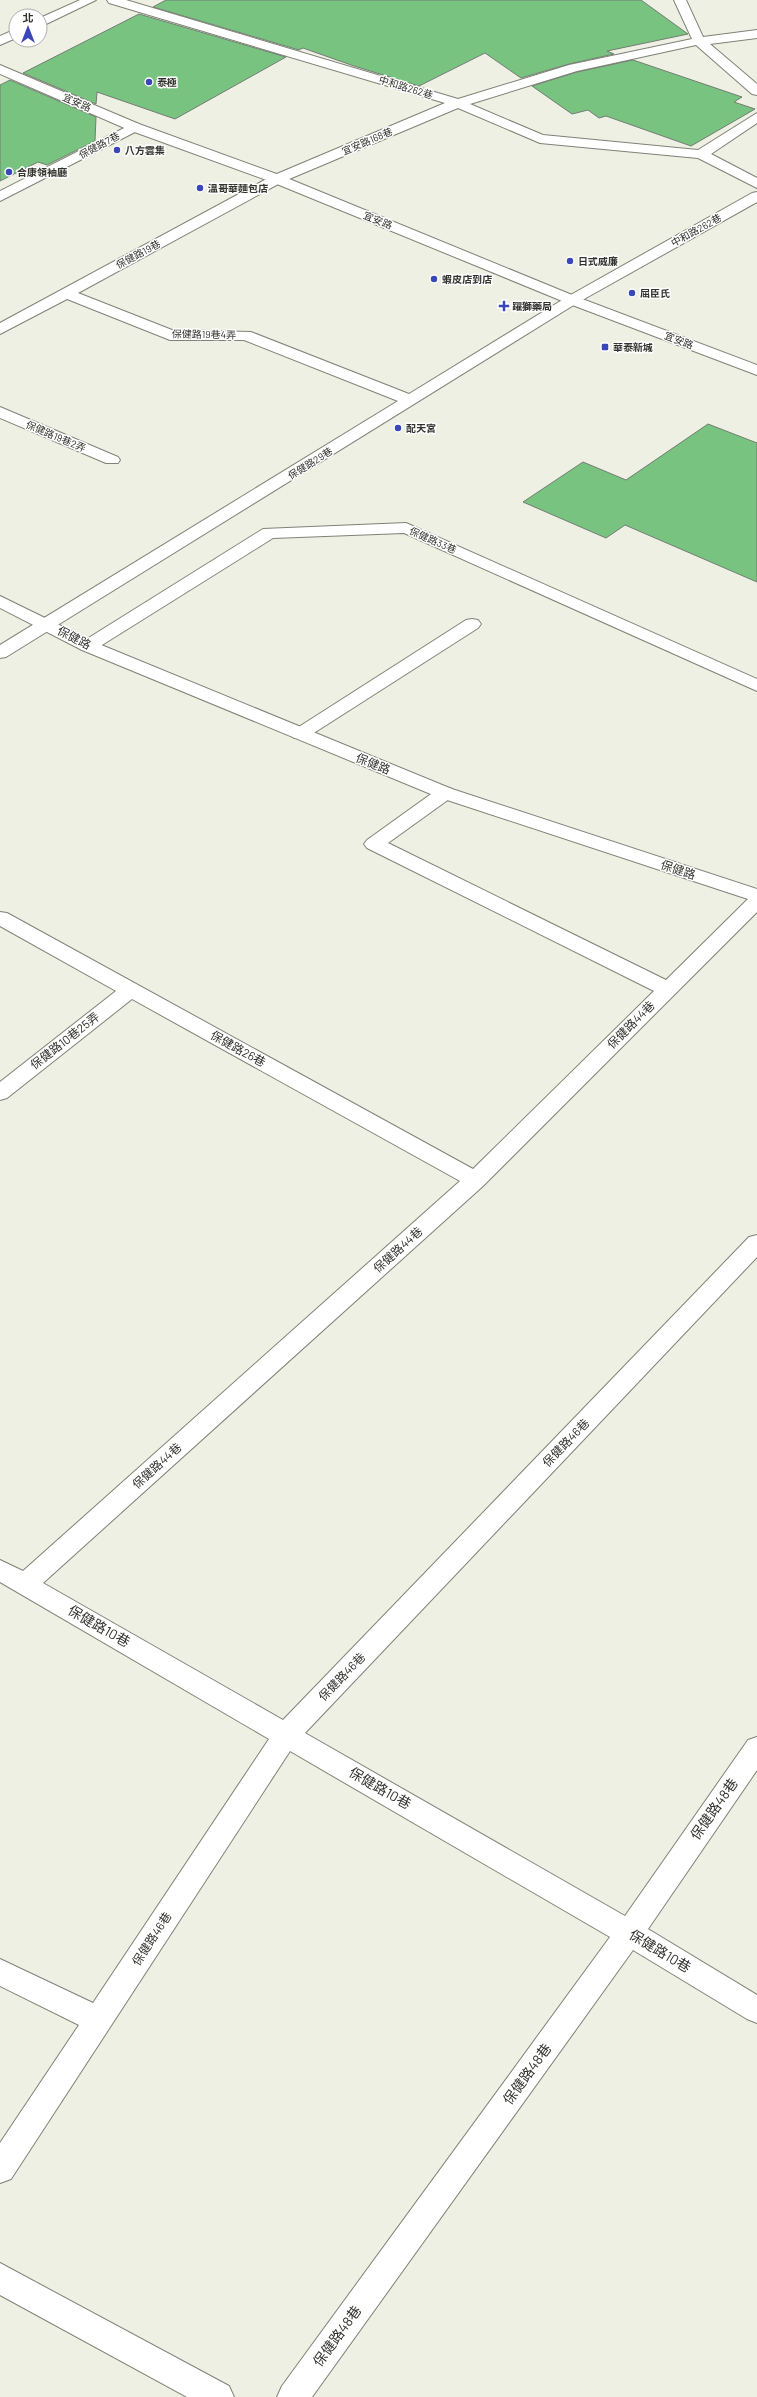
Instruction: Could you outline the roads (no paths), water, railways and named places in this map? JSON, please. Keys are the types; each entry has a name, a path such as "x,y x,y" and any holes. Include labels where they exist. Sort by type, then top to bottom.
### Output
{"street":[{"path":"48,19 90,0"},
{"name":"中和路262巷","path":"113,0 458,103 540,139 701,154 757,184"},
{"path":"680,0 699,41 757,91"},
{"name":"宜安路168巷","path":"277,179 458,103 574,68 699,41 757,34"},
{"name":"宜安路","path":"0,69 134,127 277,179 572,300 757,370"},
{"path":"701,154 757,117"},
{"name":"保健路7巷","path":"0,196 134,127"},
{"name":"保健路19巷","path":"0,329 277,179"},
{"name":"中和路262巷","path":"572,300 757,196"},
{"name":"保健路19巷4弄","path":"65,293 170,335 246,335 410,400"},
{"name":"保健路29巷","path":"0,653 572,300"},
{"name":"保健路19巷2弄","path":"0,412 112,460"},
{"name":"保健路33巷","path":"88,646 269,533 406,528 757,686"},
{"name":"保健路","path":"0,601 88,646 445,793 757,896"},
{"path":"300,734 472,624"},
{"path":"445,793 374,844 668,989"},
{"name":"保健路44巷","path":"25,1584 475,1180 757,902"},
{"name":"保健路26巷","path":"0,918 475,1180"},
{"name":"保健路10巷25弄","path":"0,1093 130,990"},
{"name":"保健路46巷","path":"0,2169 287,1734 757,1244"},
{"name":"保健路10巷","path":"0,1570 629,1932 757,2010"},
{"name":"保健路48巷","path":"293,2397 629,1932 757,1748"},
{"path":"0,1972 99,2020"},
{"path":"0,2278 218,2397"}],"place":[{"name":"泰極","path":"149,82"},
{"name":"八方雲集","path":"117,150"},
{"name":"合康領袖廳","path":"9,172"},
{"name":"溫哥華麵包店","path":"200,188"},
{"name":"日式威廉","path":"570,261"},
{"name":"蝦皮店到店","path":"434,279"},
{"name":"屈臣氏","path":"632,293"},
{"name":"躍獅藥局","path":"504,306"},
{"name":"華泰新城","path":"605,347"},
{"name":"配天宮","path":"398,428"}]}
